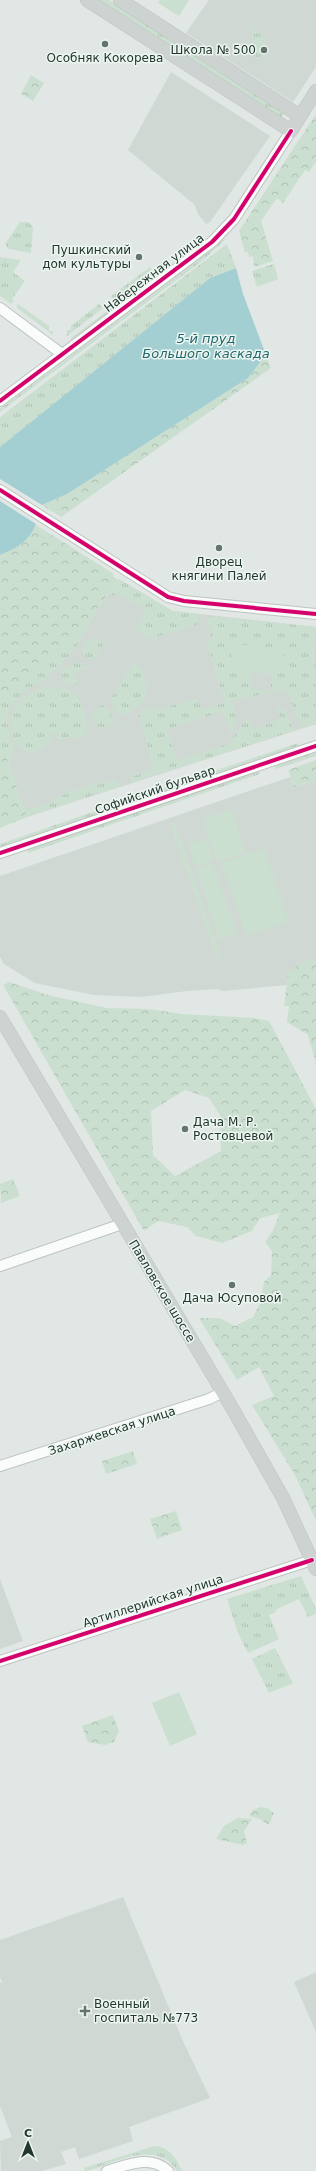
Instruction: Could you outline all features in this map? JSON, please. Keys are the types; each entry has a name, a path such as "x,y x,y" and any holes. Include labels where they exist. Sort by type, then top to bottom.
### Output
{"main road":[{"path":"88,0 291,132 316,91"},
{"path":"120,0 300,116"},
{"name":"Павловское шоссе","path":"0,1017 223,1392 283,1498 314,1564"}],"street":[{"name":"Набережная улица","path":"0,401 212,242 234,219 291,132"},
{"path":"0,308 62,354"},
{"path":"0,490 168,597 184,601 316,614"},
{"name":"Софийский бульвар","path":"0,853 316,746"},
{"path":"0,1266 122,1224"},
{"name":"Захаржевская улица","path":"0,1466 209,1399 223,1392"},
{"name":"Артиллерийская улица","path":"0,1661 314,1564"},
{"path":"107,2171 145,2161 156,2162 168,2171"}],"shaded area":[{"name":"Школа № 500","path":"209,0 316,0 316,67 293,102 186,33"},
{"path":"171,72 270,136 210,222 206,224 198,214 195,205 128,150"},
{"path":"119,579 173,611 316,627 316,724 27,817 0,739 0,695 51,661 99,607"},
{"path":"290,777 294,787 316,780 316,962 288,973 287,985 223,991 216,989 187,991 141,997 94,995 35,983 4,964 0,957 0,876"},
{"path":"0,1579 23,1641 0,1649"},
{"name":"Военный госпиталь №773","path":"123,1897 182,2039 210,2098 129,2127 133,2141 79,2159 75,2147 61,2152 66,2164 42,2171 1,2171 0,2141 12,2137 0,2106 0,1983 2,1982 0,1977 0,1940"},
{"path":"316,1972 316,2032 294,1982"}],"green space":[{"path":"97,0 109,0 284,113 280,119"},
{"path":"160,0 189,0 179,16 158,3"},
{"path":"252,28 259,32 266,40 264,50 256,61 252,48"},
{"path":"31,75 44,83 33,101 21,94"},
{"path":"316,114 316,164 315,163 309,172 305,170 283,203 277,198 261,221 273,261 254,267 253,256 249,257 248,252 245,253 239,231"},
{"path":"20,222 28,222 33,227 31,253 9,249 5,244"},
{"path":"226,239 202,261 0,412 0,409 194,263 221,240"},
{"path":"227,244 236,268 210,278 0,447 0,417"},
{"path":"0,257 21,260 13,272 25,281 12,299 14,301 11,304 0,296"},
{"path":"274,264 278,279 257,287 252,271"},
{"path":"150,267 152,270 114,300 111,296"},
{"path":"160,271 162,274 71,342 71,338"},
{"path":"18,304 49,326 49,331 53,331 53,335 16,307"},
{"path":"99,304 103,308 67,336 67,330 71,330 71,326"},
{"path":"266,355 271,368 61,517 42,505 67,494 248,378"},
{"path":"36,525 114,574 113,576 118,580 93,615 51,662 0,695 0,555 22,544"},
{"path":"119,579 173,611 201,614 197,616 197,621 200,622 197,625 149,639 136,630 145,615 143,613 146,609 118,594 112,596 109,593"},
{"path":"93,615 95,616 68,657 46,678 16,698 10,707 7,722 12,742 13,754 11,760 6,761 0,739 0,695 51,662"},
{"path":"210,616 316,627 316,643 314,644 316,724 302,728 286,689 232,701 237,721 231,734 222,710 221,712 167,729 177,760 229,744 245,721 251,720 254,729 280,720 276,706 285,711 294,731 132,782 131,777 152,770 153,767 143,728 138,717 143,710 151,707 156,711 196,698 202,709 225,703 206,641 211,638 211,629 209,629 207,621","holes":["251,671 272,674 270,692 250,689"]},
{"path":"94,638 104,644 92,661 85,657 82,651 85,641"},
{"path":"233,644 284,649 282,671 231,667"},
{"path":"79,663 89,666 74,674 78,684 67,685 61,679 62,672 66,667"},
{"path":"133,664 141,667 146,684 145,695 143,700 135,709 128,713 120,714 113,709 111,698"},
{"path":"47,687 66,689 76,695 87,719 86,731 81,737 68,739 58,739 56,732 50,734 52,741 39,750 30,752 23,750 18,746 12,732 11,724 14,709 17,703 27,695"},
{"path":"102,705 107,707 114,723 113,725 104,728 95,725 92,716 94,709"},
{"path":"0,739 27,817 0,828"},
{"path":"298,743 299,747 136,802 133,798"},
{"path":"316,751 316,756 276,769 274,766"},
{"path":"316,760 316,780 294,787 288,770"},
{"path":"259,771 260,774 28,853 27,849"},
{"path":"115,779 120,786 27,817 24,811 51,802 51,800 97,782 98,785"},
{"path":"125,801 124,806 0,847 0,844"},
{"path":"232,810 246,852 218,862 203,820"},
{"path":"174,822 221,957 217,959 170,824"},
{"path":"207,838 214,860 195,866 188,844"},
{"path":"264,848 289,922 246,936 221,863"},
{"path":"213,863 237,933 219,939 196,869"},
{"path":"316,959 316,1063 308,1035 287,1022 289,1006 284,1006 288,973 292,971 297,964"},
{"path":"9,982 48,995 107,1008 149,1009 182,1014 254,1018 269,1021 316,1109 316,1521 295,1475 252,1405 274,1396 259,1367 237,1380 199,1318 219,1318 235,1326 253,1317 261,1301 264,1282 271,1275 272,1251 265,1242 273,1230 280,1213 260,1218 252,1231 222,1243 196,1236 187,1227 158,1221 144,1231 3,985","holes":["185,1090 209,1098 220,1115 221,1151 175,1176 153,1155 151,1111"]},
{"path":"13,1179 20,1196 1,1203 0,1184"},
{"path":"133,1451 137,1464 106,1474 102,1461"},
{"path":"176,1511 182,1530 157,1539 150,1519"},
{"path":"301,1576 316,1609 316,1614 308,1617 299,1599 275,1610 276,1612 269,1615 279,1639 248,1653 238,1633 227,1599"},
{"path":"275,1648 293,1683 269,1693 252,1659"},
{"path":"179,1692 197,1734 170,1746 152,1703"},
{"path":"113,1715 119,1731 114,1742 105,1745 88,1742 82,1726"},
{"path":"260,1807 267,1808 274,1813 269,1825 260,1819 249,1816 253,1810"},
{"path":"238,1818 252,1819 244,1831 247,1843 243,1845 216,1839 224,1826"},
{"path":"154,2146 164,2148 172,2154 182,2171 177,2171 169,2161 158,2156 147,2155 123,2159 85,2171 84,2168"}],"water":[{"name":"5-й пруд Большого каскада","path":"236,268 243,294 266,355 248,378 67,494 42,505 0,479 0,447 210,278"},
{"path":"0,501 36,524 26,540 13,549 0,555"}],"cycle path":[{"path":"0,401 212,242 234,219 291,131"},
{"path":"0,490 168,597 184,601 316,614"},
{"path":"0,853 316,746"},
{"path":"0,1661 312,1560"}],"place":[{"name":"Особняк Кокорева","path":"105,44"},
{"name":"Школа № 500","path":"264,50"},
{"name":"Пушкинский дом культуры","path":"139,257"},
{"name":"Дворец княгини Палей","path":"219,548"},
{"name":"Дача М. Р. Ростовцевой","path":"185,1129"},
{"name":"Дача Юсуповой","path":"232,1285"},
{"name":"Военный госпиталь №773","path":"85,2011"}]}
